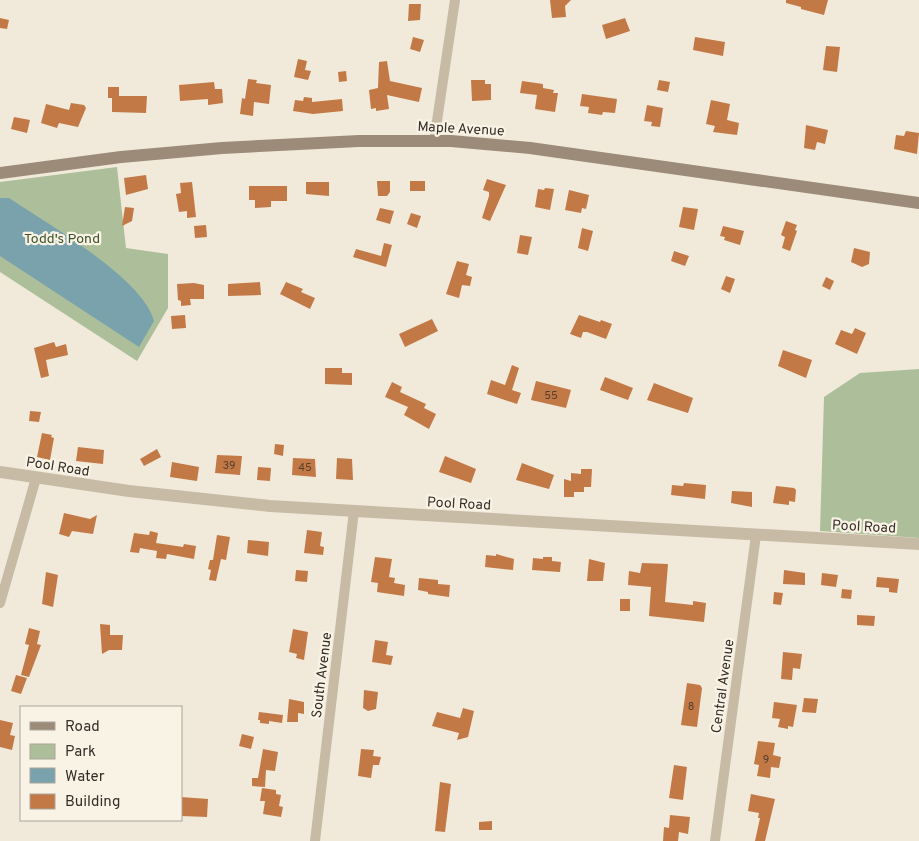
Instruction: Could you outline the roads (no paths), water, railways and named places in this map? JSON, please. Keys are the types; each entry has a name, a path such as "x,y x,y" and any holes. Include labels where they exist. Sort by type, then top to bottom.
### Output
{"main road":[{"name":"Maple Avenue","path":"0,173 167,152 292,144 434,141 530,148 919,203"}],"street":[{"path":"434,141 455,0"},
{"name":"Pool Road","path":"0,472 201,499 354,511 919,544"},
{"path":"0,603 36,478"},
{"name":"South Avenue","path":"315,841 354,511"},
{"name":"Central Avenue","path":"715,841 756,535"}],"water":[{"name":"Todd's Pond","path":"0,198 9,198 68,237 113,270 132,287 146,304 154,321 139,347 0,256"}]}
